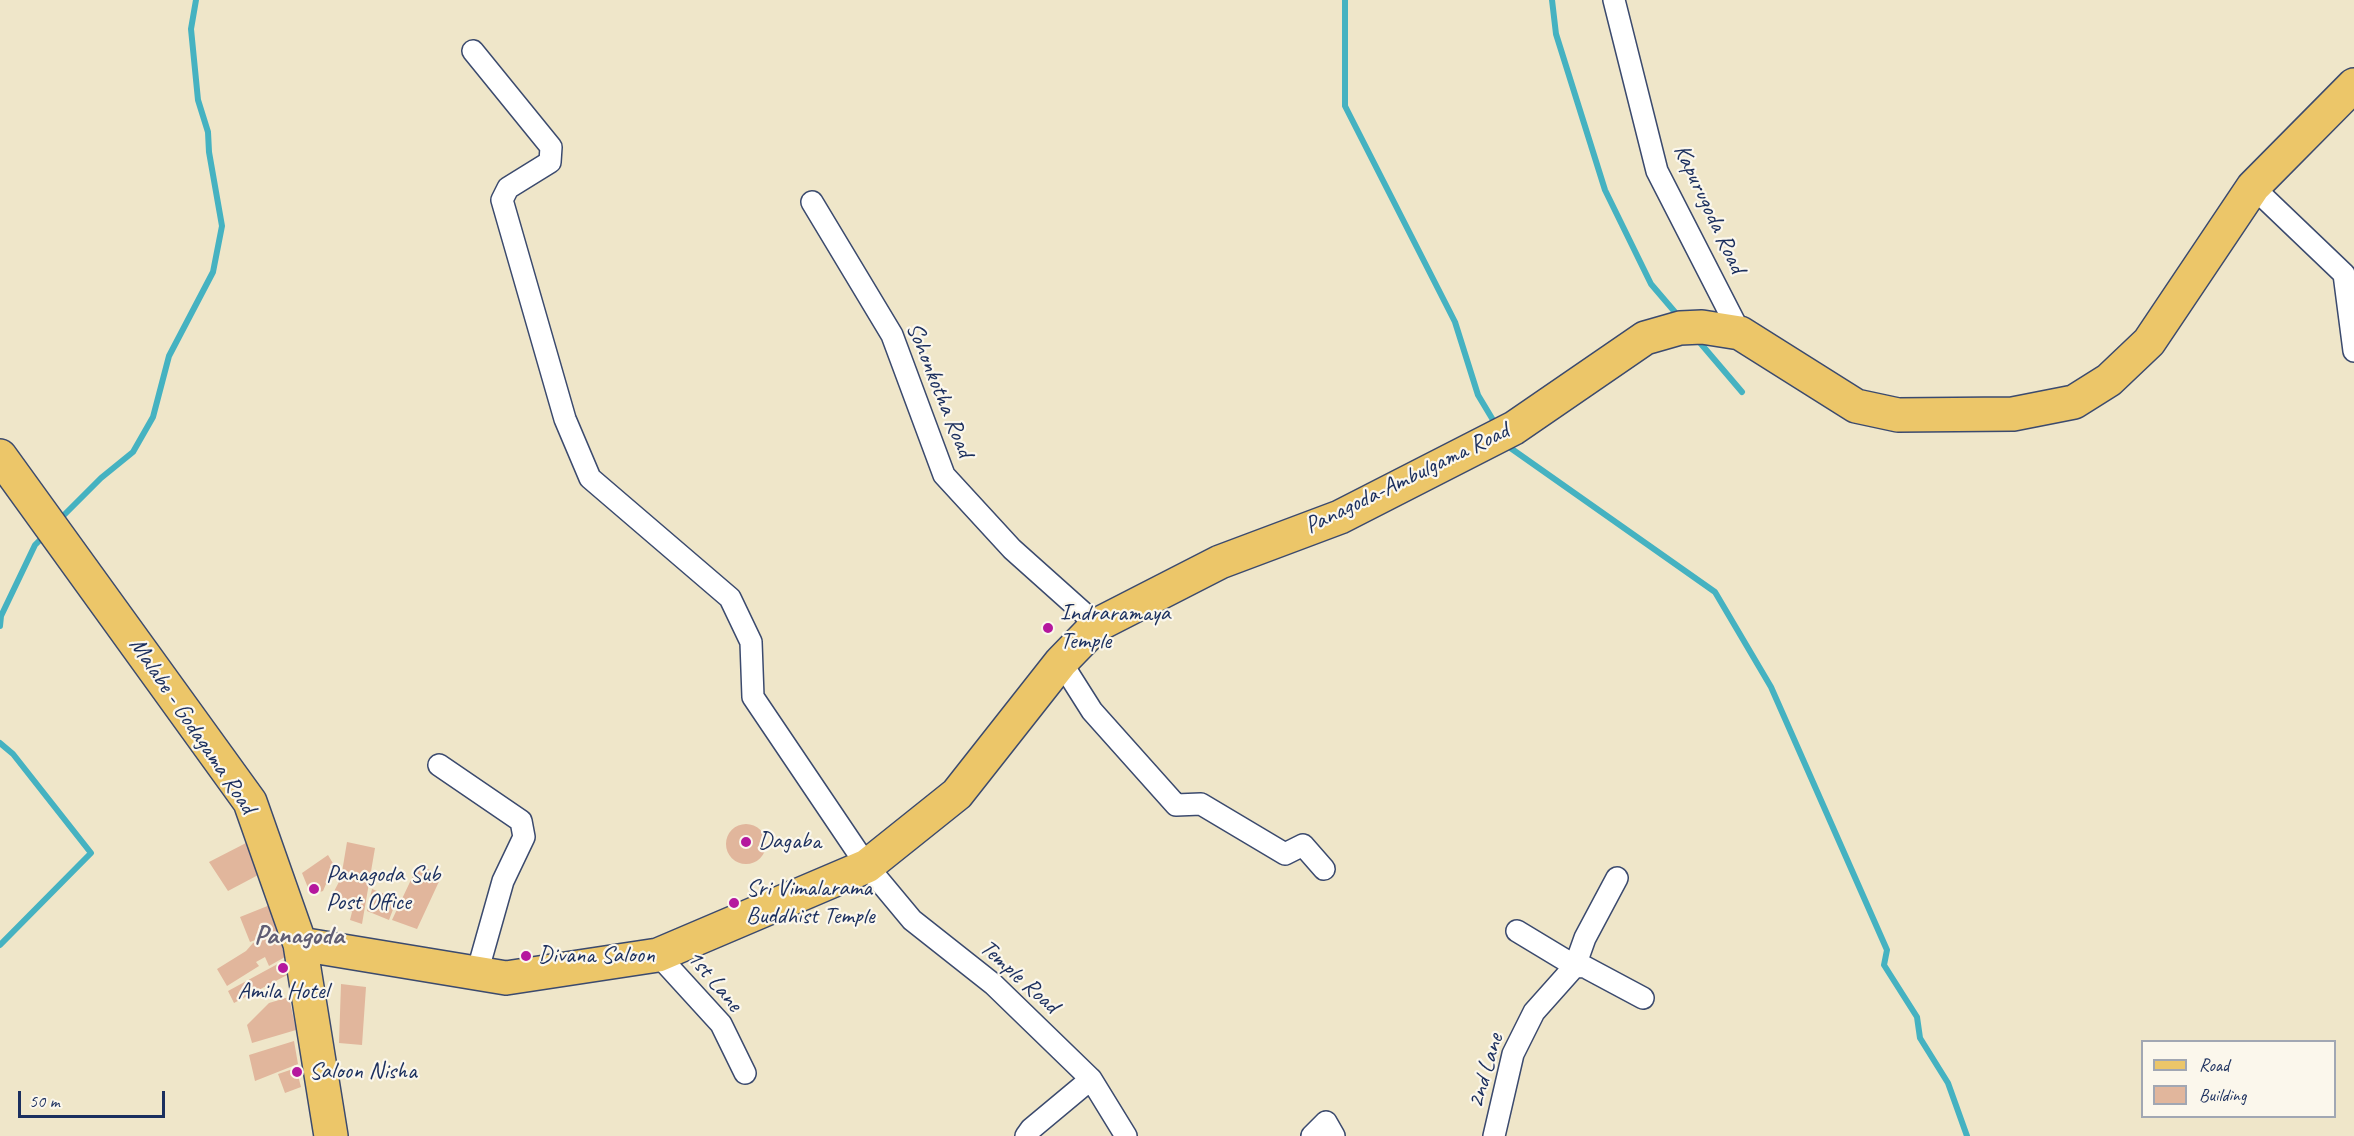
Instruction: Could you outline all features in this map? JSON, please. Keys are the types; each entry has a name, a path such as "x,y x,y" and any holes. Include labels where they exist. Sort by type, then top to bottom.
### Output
{"main road":[{"name":"Panagoda-Ambulgama Road","path":"300,944 506,978 658,955 867,866 957,794 1061,662 1097,625 1220,562 1340,517 1514,428 1645,338 1691,327 1740,333 1856,406 1898,415 2013,414 2073,402 2109,380 2149,342 2253,187 2354,85"},
{"name":"Malabe - Godagama Road","path":"0,456 249,802 300,944 331,1136"}],"street":[{"name":"Kapurugoda Road","path":"1614,0 1657,171 1740,333"},
{"name":"Temple Road","path":"473,51 551,147 550,162 508,188 502,200 565,419 590,478 730,598 751,642 753,697 867,866 912,920 993,984 1091,1079 1126,1136"},
{"path":"2253,187 2344,274 2354,351"},
{"name":"Sohonkotha Road","path":"812,202 892,335 944,475 1012,549 1097,625"},
{"path":"1061,662 1092,711 1176,805 1201,804 1285,854 1303,845 1324,869"},
{"path":"439,765 521,821 524,837 503,882 477,973"},
{"path":"1575,966 1585,938 1617,878"},
{"path":"1517,931 1575,966 1585,967 1643,998"},
{"name":"1st Lane","path":"658,955 721,1024 745,1073"},
{"name":"2nd Lane","path":"1494,1136 1513,1054 1534,1012 1575,966"},
{"path":"1026,1136 1031,1129 1091,1079"},
{"path":"1312,1136 1326,1122 1334,1136"}],"building":[{"name":"Dagaba","path":"746,824 760,830 766,844 760,858 746,864 732,858 726,844 732,830"},
{"path":"347,842 375,848 362,924 350,920 352,912 328,903 341,878"},
{"path":"246,843 260,874 228,891 209,862"},
{"path":"328,855 334,865 323,891 311,895 302,873"},
{"path":"418,865 442,875 417,929 392,920"},
{"path":"372,889 397,899 389,920 367,911"},
{"path":"270,905 277,932 250,942 240,917"},
{"path":"278,934 285,957 269,966 265,957 256,962 259,966 227,986 217,969 246,951 253,943"},
{"path":"285,960 287,975 234,1003 228,991"},
{"path":"341,984 366,987 362,1045 339,1043"},
{"path":"289,997 296,1030 252,1043 247,1025 269,1003"},
{"path":"294,1041 298,1064 255,1081 249,1055"},
{"path":"296,1068 301,1087 285,1093 278,1074"}],"waterway":[{"path":"59,520 101,478 133,452 153,417 169,356 213,272 222,226 209,152 208,132 198,100 191,29 196,0"},
{"path":"1345,0 1345,106 1455,322 1478,395 1496,425"},
{"path":"1552,0 1556,34 1605,190 1651,284 1680,318"},
{"path":"1696,338 1742,392"},
{"path":"1506,442 1509,447 1715,592 1771,687 1887,950 1884,965 1917,1017 1920,1038 1948,1083 1967,1136"},
{"path":"0,626 1,616 35,545 46,534"},
{"path":"0,743 13,754 91,853 0,945"}],"place":[{"name":"Indraramaya Temple","path":"1048,628"},
{"name":"Dagaba","path":"746,842"},
{"name":"Panagoda Sub Post Office","path":"314,889"},
{"name":"Sri Vimalarama Buddhist Temple","path":"734,903"},
{"name":"Divana Saloon","path":"526,956"},
{"name":"Amila Hotel","path":"283,968"},
{"name":"Saloon Nisha","path":"297,1072"}],"district":[{"name":"Panagoda","path":"299,936"}]}
